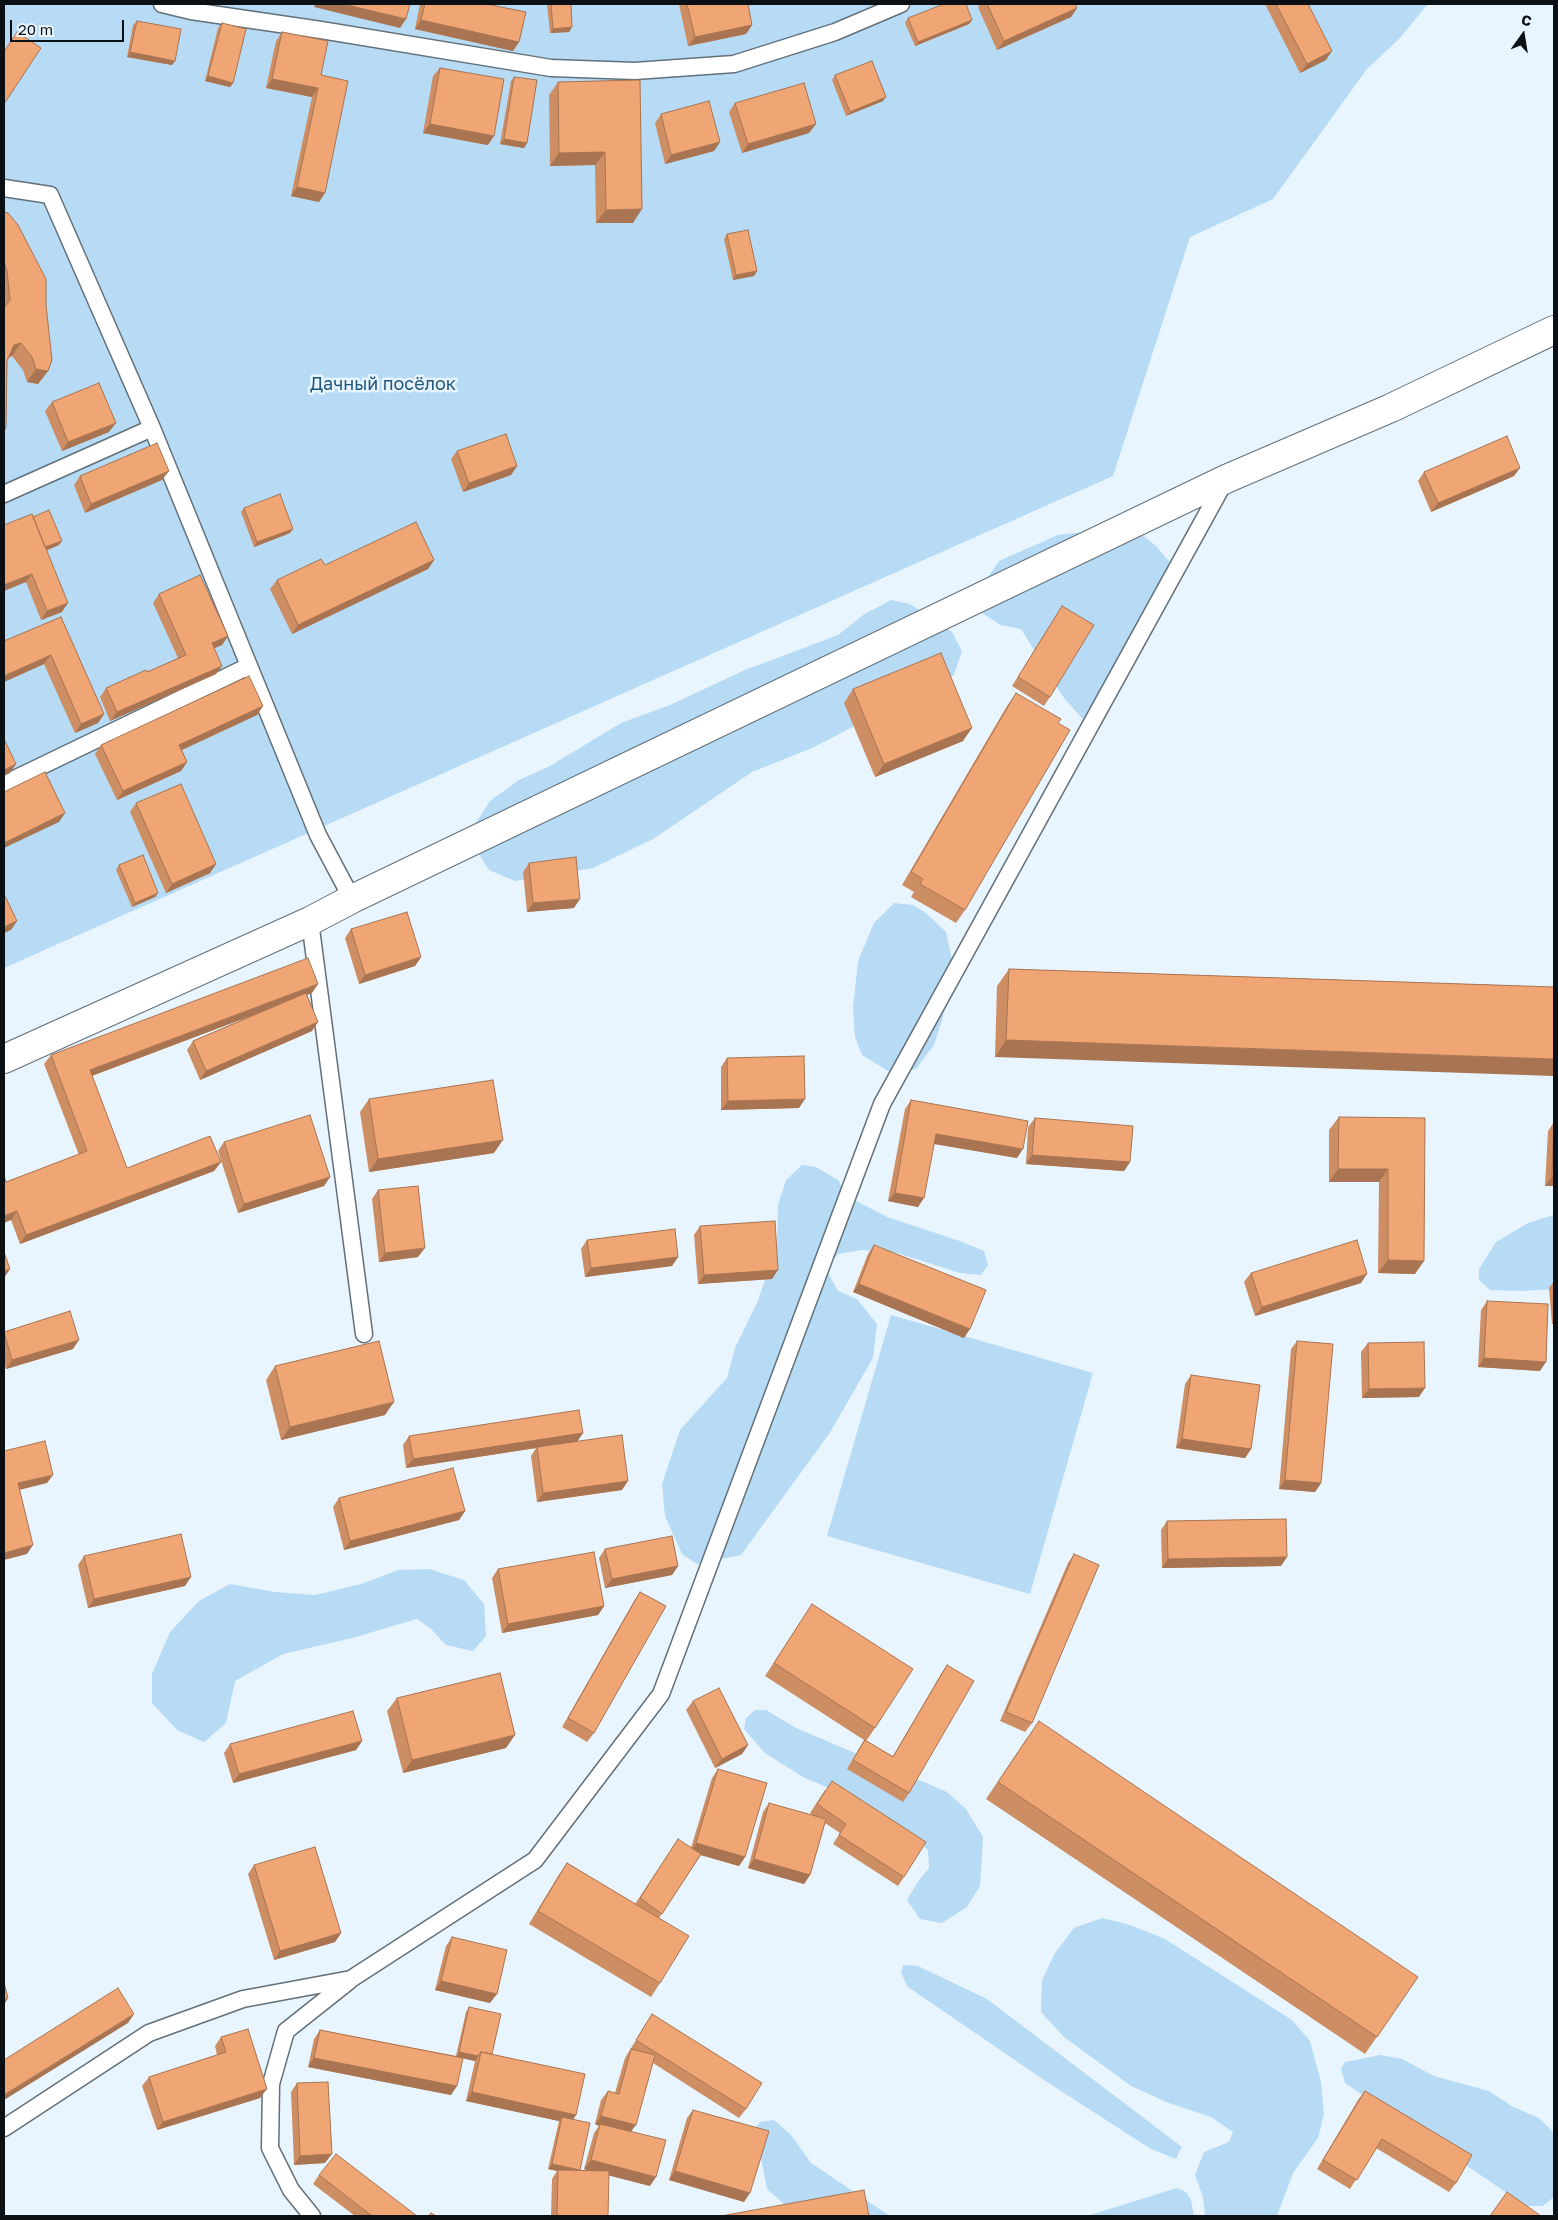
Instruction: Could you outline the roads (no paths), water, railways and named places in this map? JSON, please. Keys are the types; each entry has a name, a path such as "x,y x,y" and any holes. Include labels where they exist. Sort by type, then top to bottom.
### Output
{"main road":[{"path":"4,1059 310,921 352,899 1226,479 1391,408 1554,330"}],"lane":[{"path":"162,4 191,11 321,30 551,68 634,71 734,64 835,32 901,4"},
{"path":"4,188 50,195 152,428 318,835 352,899"},
{"path":"4,494 152,428"},
{"path":"312,2216 291,2190 270,2148 271,2084 286,2031 350,1979 535,1860 661,1694 882,1104 1226,479"},
{"path":"4,784 249,666"},
{"path":"310,921 364,1334"},
{"path":"4,2128 149,2033 243,1999 350,1979"}],"park label":[{"name":"Дачный посёлок","path":"383,384"}]}
